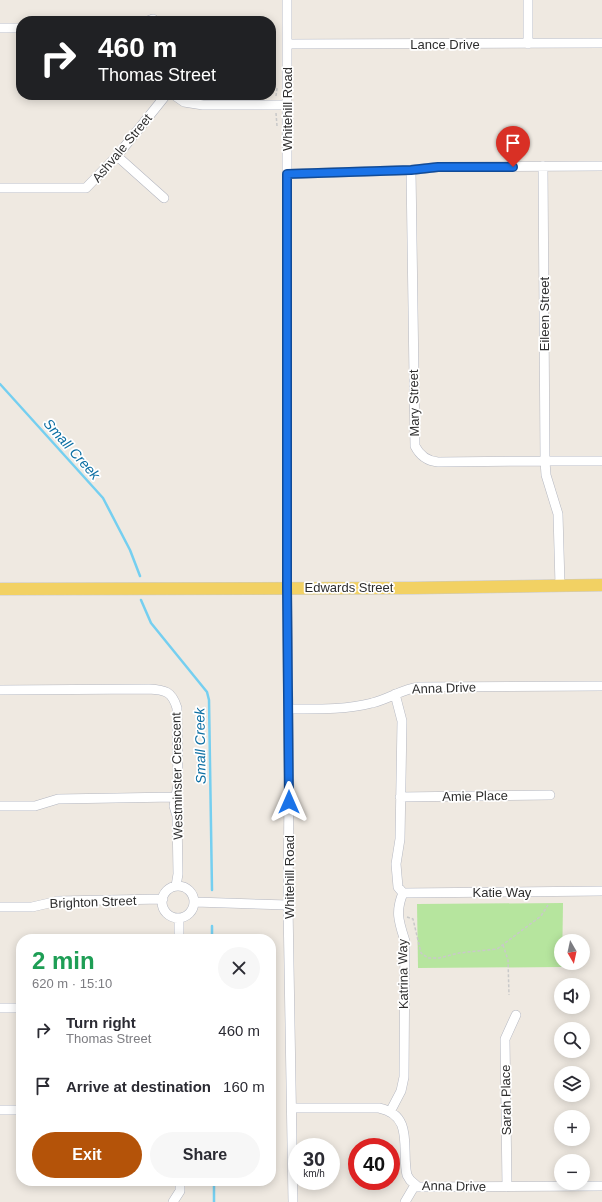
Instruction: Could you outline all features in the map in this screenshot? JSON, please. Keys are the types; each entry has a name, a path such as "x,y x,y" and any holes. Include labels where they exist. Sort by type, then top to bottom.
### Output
{"main road":[{"name":"Edwards Street","path":"0,589 287,587 414,588 602,585"}],"street":[{"name":"Whitehill Road","path":"287,0 287,587 289,710 288,905 293,1202"},
{"path":"528,0 528,44"},
{"path":"0,28 16,28"},
{"name":"Lance Drive","path":"287,44 602,43"},
{"name":"Ashvale Street","path":"0,188 86,188 117,156 162,100"},
{"path":"181,100 184,102 204,105 286,105"},
{"path":"117,156 164,198"},
{"name":"Eileen Street","path":"544,166 545,461"},
{"path":"287,174 411,170 438,167 602,166"},
{"name":"Mary Street","path":"411,170 415,446 422,456 429,461 438,462 602,461"},
{"path":"545,461 546,475 558,514 560,585"},
{"name":"Anna Drive","path":"289,710 348,708 374,703 405,689 419,687 602,686"},
{"name":"Westminster Crescent","path":"0,690 149,689 168,693 174,699 177,708 178,785 174,806 177,816 178,874 176,886"},
{"path":"394,694 402,721 400,839 396,864 398,887 403,893"},
{"name":"Amie Place","path":"400,797 550,795"},
{"path":"0,806 35,806 58,799 175,797"},
{"path":"176,886 187,888 194,897 195,902 189,914 179,918 166,913 163,908 163,899 168,890 176,886"},
{"name":"Katie Way","path":"403,893 602,891"},
{"name":"Katrina Way","path":"390,1112 401,1091 404,1077 405,941 399,917 398,905 403,893"},
{"name":"Brighton Street","path":"0,907 32,907 58,901 163,899"},
{"path":"195,902 288,905"},
{"path":"179,918 179,934"},
{"path":"0,1008 16,1008"},
{"name":"Sarah Place","path":"507,1187 505,1039 516,1015"},
{"path":"292,1108 379,1108 390,1112"},
{"path":"0,1110 16,1110"},
{"name":"Anna Drive","path":"390,1112 399,1120 403,1128 405,1137 405,1169 410,1180 415,1185 424,1187 602,1186"},
{"path":"405,1202 415,1185"},
{"path":"173,1202 180,1191 180,1186"}],"path":[{"path":"399,917 410,917 413,919 421,953 428,958 439,958 459,953 497,949 541,916 548,905"},
{"path":"503,945 508,960 510,994"}],"green space":[{"path":"563,903 563,934 554,934 554,967 418,968 417,904"}],"waterway":[{"name":"Small Creek","path":"0,384 103,498 130,550 140,576"},
{"name":"Small Creek","path":"141,600 151,623 207,692 209,700 212,890"},
{"name":"Small Creek","path":"212,926 212,934"},
{"name":"Small Creek","path":"214,1186 214,1202"}],"route":[{"path":"289,802 287,587 287,174 411,170 438,167 513,167"}]}
